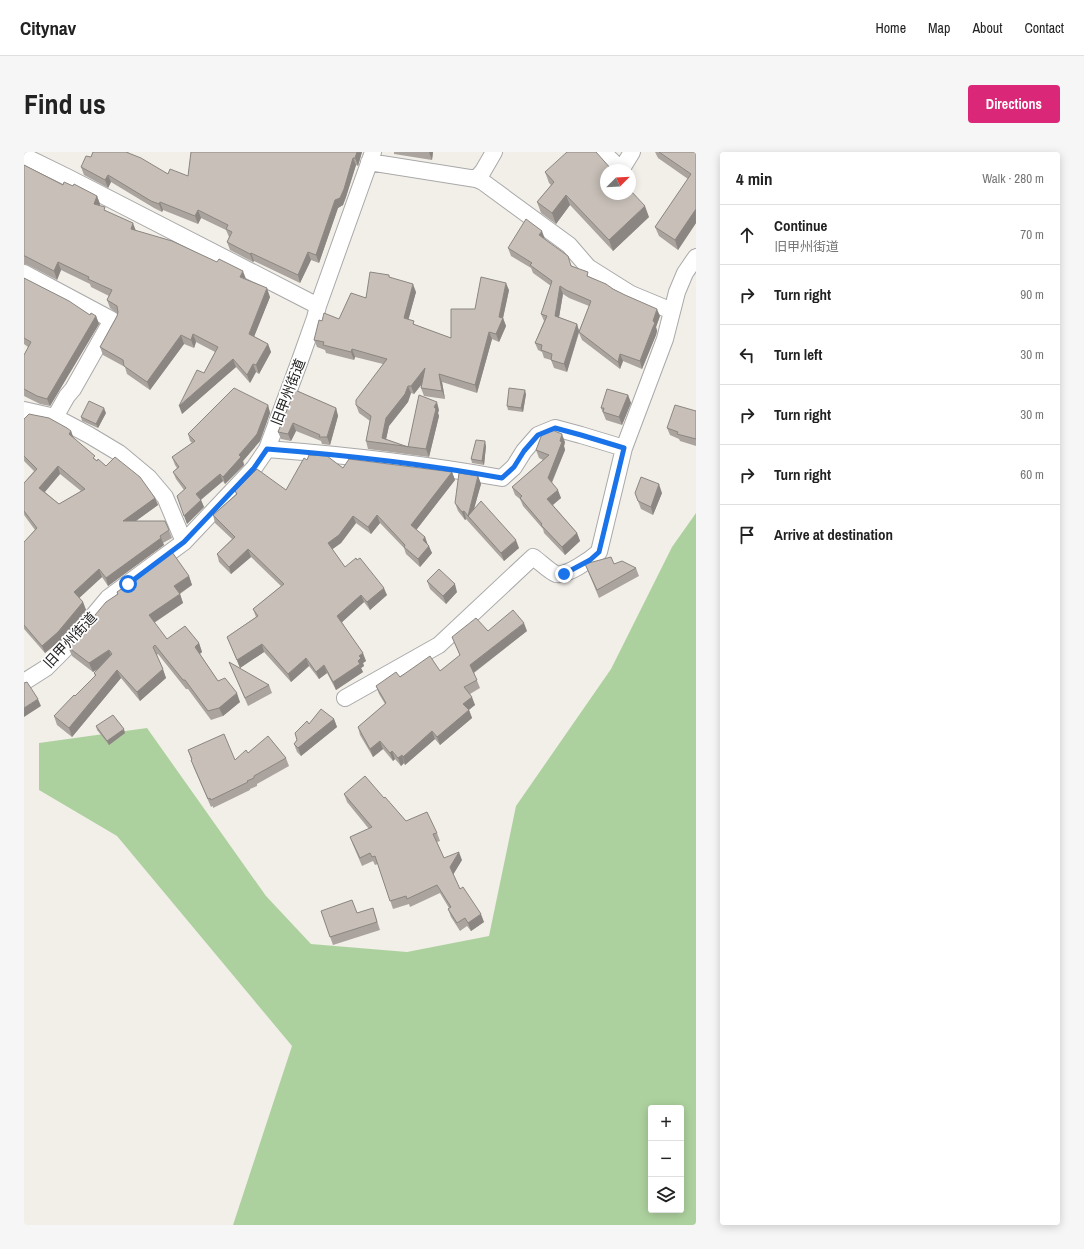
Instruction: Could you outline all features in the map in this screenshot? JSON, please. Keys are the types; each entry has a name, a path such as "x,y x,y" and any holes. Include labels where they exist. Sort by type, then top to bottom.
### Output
{"street":[{"path":"476,179 483,171 494,152"},
{"path":"603,152 621,170 632,152"},
{"path":"24,156 318,306"},
{"path":"371,157 476,179 483,182 569,245 588,268 631,294 672,311"},
{"name":"旧甲州街道","path":"24,682 46,668 68,646 108,598 184,542 254,468 267,449 299,363 371,157"},
{"path":"345,698 439,645 533,557 556,574 564,574 590,560 599,552 624,448 665,339 672,311 685,273 696,257"},
{"path":"24,273 112,320 55,417"},
{"path":"24,410 55,417 119,453 149,478 165,497 184,542"},
{"path":"267,449 336,454 460,470 502,478 514,467 524,451 538,435 555,428 624,448"}],"green space":[{"path":"696,513 696,1225 233,1225 292,1046 117,836 39,790 39,743 147,728 266,896 311,944 407,952 489,936 516,806 611,669 672,547"}],"building":[{"path":"93,152 126,152 141,158 168,174 170,169 188,176 191,152 357,152 355,158 353,158 340,198 335,200 316,255 308,252 298,275 227,242 232,232 226,229 228,225 198,210 195,216 160,202 159,204 151,201 108,175 105,180 81,167 86,156 91,157"},
{"path":"567,152 596,152 607,164 600,164 600,200 636,200 636,196 645,206 609,240 566,195 552,213 537,202 554,182 545,172"},
{"path":"659,152 696,152 696,209 675,240 655,227 691,174"},
{"path":"24,165 63,185 64,182 73,186 74,184 97,196 94,204 105,207 104,210 133,223 131,229 172,241 217,262 219,259 243,271 240,277 267,288 249,334 268,344 256,365 253,364 247,375 233,359 179,406 197,370 204,373 218,347 193,334 191,340 181,335 147,382 124,366 123,360 100,347 118,312 117,306 107,300 112,290 88,279 89,277 58,262 54,271 24,256"},
{"path":"526,219 542,231 539,235 568,256 571,266 588,272 587,276 657,309 653,321 655,323 640,361 620,354 618,362 579,332 591,301 560,286 555,316 577,324 564,364 551,360 552,354 541,350 542,345 535,343 547,316 541,314 552,281 530,265 532,263 508,248"},
{"path":"370,272 389,275 389,277 413,284 404,318 414,321 413,324 451,338 451,309 475,309 481,277 506,283 499,317 503,318 496,334 489,332 475,385 439,374 442,391 421,388 425,368 411,386 408,386 405,394 386,418 382,438 406,446 366,441 371,416 356,405 356,400 387,359 352,349 351,352 323,345 324,342 314,340 319,320 322,321 324,313 339,319 351,293 366,298"},
{"path":"24,278 69,301 90,315 91,313 96,316 47,399 37,396 24,389 24,355 31,342 24,338"},
{"path":"234,388 268,405 257,434 239,455 241,457 223,477 220,474 196,494 201,500 184,516 177,496 186,488 173,472 179,467 172,457 195,441 188,434"},
{"path":"509,388 525,390 521,408 507,406"},
{"path":"607,389 628,395 619,417 603,412 604,408 601,408"},
{"path":"295,390 336,408 327,437 319,437 320,435 293,423 288,434 278,432"},
{"path":"419,395 437,402 434,407 436,409 426,449 408,447"},
{"path":"89,401 104,408 96,424 81,417"},
{"path":"675,405 696,411 696,439 677,434 678,432 667,428"},
{"path":"29,414 49,418 67,428 71,431 69,434 95,456 93,458 97,461 98,459 106,466 115,457 140,477 155,498 123,521 165,521 169,530 160,536 161,538 106,578 99,569 74,592 83,602 58,632 42,646 24,625 24,542 37,528 24,511 24,483 37,469 24,456 24,419","holes":["58,466 85,489 59,504 39,488"]},
{"path":"552,430 562,434 560,441 562,442 548,478 558,490 547,499 577,533 562,547 541,525 542,524 520,498 522,496 512,487 549,455 536,450 542,434"},
{"path":"476,440 485,441 482,461 471,459"},
{"path":"309,455 327,456 343,468 349,459 452,472 411,525 425,537 423,540 429,546 418,559 404,547 405,545 377,515 368,527 353,516 339,535 328,543 345,567 356,558 357,560 360,558 384,588 367,602 361,595 337,616 363,653 359,656 361,658 358,661 360,664 333,682 324,665 316,672 306,658 288,674 262,644 237,660 227,637 258,616 253,609 284,584 248,549 229,567 217,554 235,537 213,515 237,494 235,491 257,469 286,490 304,458 307,460"},
{"path":"459,473 478,476 468,516 464,511 462,512 455,503"},
{"path":"641,477 659,484 651,507 638,501 635,493"},
{"path":"481,501 516,540 501,553 468,516"},
{"path":"172,552 189,576 174,586 180,594 149,615 167,639 185,626 199,643 195,647 218,681 225,678 237,693 219,708 208,711 185,680 183,680 155,645 153,647 163,669 137,692 117,670 69,728 54,716 96,675 94,673 112,654 109,650 89,663 68,647 106,602 118,594 117,592"},
{"path":"611,557 614,564 622,561 636,568 597,590 585,564"},
{"path":"439,569 455,584 443,596 427,581"},
{"path":"513,610 524,623 470,665 477,680 464,687 472,697 463,704 469,710 437,737 432,731 403,757 402,755 398,758 392,751 390,753 380,741 370,749 358,727 386,703 376,686 396,672 400,677 430,656 440,671 460,655 452,637 476,618 488,631"},
{"path":"229,662 269,685 245,698"},
{"path":"27,682 38,699 24,708 24,683"},
{"path":"321,709 334,719 298,748 294,744 297,740 295,733 307,721 309,724"},
{"path":"113,715 124,729 107,741 96,726"},
{"path":"224,734 235,760 246,750 248,753 268,736 286,758 254,776 254,778 247,781 248,782 211,800 210,798 208,799 188,750"},
{"path":"365,776 406,821 427,812 437,833 433,834 444,858 459,852 450,867 460,889 463,887 481,914 468,923 465,918 457,923 448,909 451,907 437,885 407,899 406,896 390,901 375,856 372,857 370,853 360,858 350,837 372,827 344,794"},
{"path":"352,900 357,913 373,908 377,922 330,937 321,911"}],"route":[{"path":"128,584 184,542 254,468 267,449 336,454 460,470 502,478 514,467 524,451 538,435 555,428 624,448 599,552 590,560 564,574"}]}
